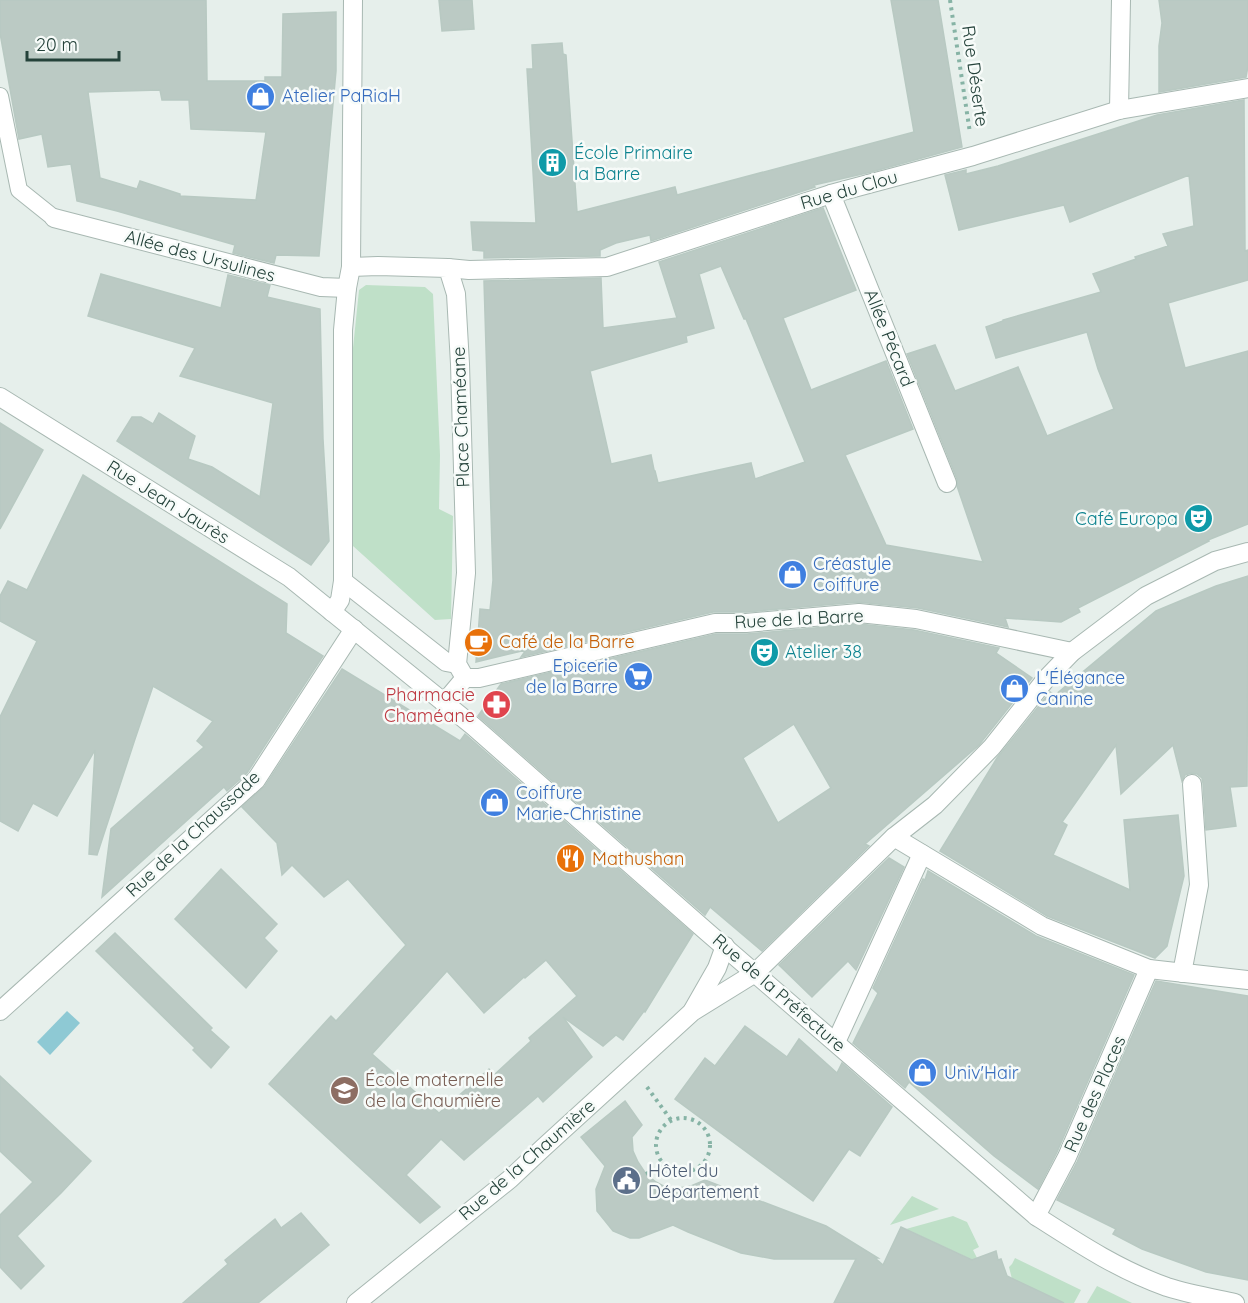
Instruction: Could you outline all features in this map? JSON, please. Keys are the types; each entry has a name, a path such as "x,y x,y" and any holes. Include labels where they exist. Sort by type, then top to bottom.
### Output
{"street":[{"path":"353,0 351,267 343,330 343,581 340,600 332,612 354,629"},
{"path":"1119,110 1121,0"},
{"name":"Rue du Clou","path":"448,268 469,270 607,267 831,194 973,156 1119,110 1248,88"},
{"name":"Allée Pécard","path":"831,194 947,483"},
{"name":"Allée des Ursulines","path":"54,218 321,287 347,288"},
{"path":"351,267 448,268"},
{"name":"Place Chaméane","path":"448,268 456,294 459,353 466,573 461,671"},
{"name":"Rue Jean Jaurès","path":"0,398 289,577 332,612"},
{"path":"1072,652 1146,596 1215,561 1248,552"},
{"path":"343,581 446,662 461,671 444,703"},
{"name":"Rue de la Barre","path":"461,671 479,678 715,623 746,623 859,613 916,619 1072,652"},
{"name":"Rue de la Préfecture","path":"354,629 473,726 1036,1216 1092,1253 1140,1276 1168,1287 1235,1303"},
{"name":"Rue de la Chaussade","path":"0,1011 255,780 354,629"},
{"name":"Rue de la Chaumière","path":"356,1303 510,1179 693,1012 755,973 894,837 936,805 984,755 1046,679 1072,652"},
{"path":"1182,973 1198,885 1192,784"},
{"path":"894,837 1042,926 1149,969 1248,980"},
{"path":"836,1042 922,854"},
{"name":"Rue de la Chaumière","path":"693,1012 717,968 725,946"},
{"name":"Rue des Places","path":"1036,1216 1067,1157 1149,969"}],"lane":[{"path":"0,96 19,190 54,218"}],"path":[{"name":"Rue Déserte","path":"950,0 973,156"},
{"path":"632,1066 670,1120"},
{"path":"687,1118 696,1121 709,1135 709,1153 705,1161 690,1172 681,1173 672,1170 659,1158 656,1150 658,1133 670,1120 687,1118"},
{"path":"646,1174 664,1165"}],"green space":[{"path":"366,285 425,287 433,294 440,455 439,509 453,516 451,619 435,620 353,546 353,348 359,290"},
{"path":"912,1196 939,1209 890,1225"},
{"path":"953,1216 967,1222 979,1247 973,1250 977,1258 975,1261 906,1229"},
{"path":"1015,1258 1081,1290 1074,1303 1064,1303 1012,1279 1009,1267"},
{"path":"1097,1286 1132,1303 1087,1303"}],"water":[{"path":"67,1011 80,1023 50,1055 37,1042"}],"building":[{"path":"0,0 206,0 207,81 265,81 265,77 282,77 283,14 336,12 336,71 319,256 276,255 274,263 233,253 235,245 77,201 71,164 48,167 42,134 19,139 0,33","holes":["160,90 162,100 189,100 191,129 266,132 256,200 180,196 180,194 140,181 137,189 100,178 88,92"]},
{"path":"439,0 472,0 474,29 442,31"},
{"path":"891,0 938,0 962,147 814,185 815,187 651,241 650,235 616,243 600,250 600,256 484,258 484,251 473,250 471,222 536,223 527,69 533,69 532,45 562,43 563,54 566,55 577,212 675,187 677,195 914,132"},
{"path":"1159,0 1248,0 1246,77 1159,92 1159,46 1162,23"},
{"path":"1244,100 1245,251 1248,250 1248,280 1168,303 1185,368 1248,351 1248,524 1208,540 1078,608 1080,612 1061,622 1005,618 1008,627 918,608 858,602 746,612 713,612 521,657 526,650 476,662 480,609 490,610 493,580 484,281 601,278 603,328 677,318 659,262 823,208 856,290 783,318 811,390 886,361 913,429 845,455 886,545 983,562 957,486 957,479 907,354 935,345 955,391 1018,367 1047,436 1114,409 1098,369 1087,332 996,358 986,327 1101,292 1093,274 1168,246 1163,234 1194,226 1189,175 1070,222 1064,205 959,230 945,175 966,170 966,174 998,166 1157,115","holes":["721,266 744,319 746,319 805,462 755,479 751,463 658,483 651,455 611,464 590,371 687,342 686,336 714,328 699,274"]},
{"path":"101,274 221,308 228,275 270,285 267,297 320,309 323,439 329,541 311,565 117,441 132,417 141,417 153,424 159,413 195,436 188,459 212,467 260,497 273,403 180,376 195,348 88,316"},
{"path":"0,423 43,450 0,529"},
{"path":"83,475 287,604 286,633 323,656 247,773 227,791 224,787 102,897 111,829 204,747 197,741 213,721 153,686 97,855 89,854 95,750 57,816 33,803 18,831 0,821 0,717 37,641 0,621 0,596 8,581 27,590"},
{"path":"1248,576 1247,786 1230,787 1236,826 1206,830 1202,778 1191,773 1185,775 1182,781 1173,745 1121,794 1116,745 1062,822 1067,825 1053,855 1130,890 1124,820 1178,815 1184,876 1167,946 1155,958 1047,916 940,851 997,758 1050,692 1055,695 1156,611 1216,586"},
{"path":"859,624 914,630 999,648 996,653 1032,678 979,745 865,844 869,846 762,951 710,907 705,915 478,716 501,684 716,634 747,634","holes":["794,724 831,788 778,823 743,758"]},
{"path":"342,669 460,741 465,734 693,934 645,1012 623,1040 616,1035 603,1046 563,1017 592,1057 543,1102 538,1096 464,1160 441,1139 406,1175 440,1207 420,1223 269,1084 331,1016 336,1021 406,945 348,879 324,897 292,865 282,875 277,843 242,807 265,786","holes":["546,960 577,996 529,1038 531,1041 494,1075 489,1069 439,1113 372,1054 447,971 484,1013"]},
{"path":"889,858 904,867 856,970 848,961 812,997 779,965"},
{"path":"221,869 277,924 264,938 277,951 246,988 175,919"},
{"path":"928,871 1036,936 1134,975 1057,1152 1038,1189 994,1156 909,1082 905,1088 853,1043 878,993 873,988"},
{"path":"115,933 229,1047 211,1068 193,1050 195,1048 96,951"},
{"path":"1156,981 1248,996 1248,1280 1206,1272 1142,1249 1113,1234 1116,1229 1057,1200 1077,1162"},
{"path":"745,1026 787,1057 799,1039 837,1073 842,1063 892,1107 860,1156 849,1149 813,1201 675,1099 705,1058 715,1066"},
{"path":"0,1076 91,1161 17,1236 44,1266 21,1289 0,1267 0,1215 33,1182 0,1151"},
{"name":"Hôtel du Département","path":"625,1101 642,1125 632,1137 633,1151 638,1162 646,1174 665,1187 673,1189 691,1186 705,1180 826,1226 878,1258 875,1258 883,1265 901,1227 972,1260 996,1251 1007,1276 1064,1303 834,1303 856,1259 774,1259 741,1253 673,1225 639,1238 630,1238 613,1231 597,1211 596,1189 605,1166 581,1137"},
{"path":"301,1213 329,1245 258,1303 183,1303 228,1264 225,1260 275,1219 281,1228"}],"place":[{"name":"Atelier PaRiaH","path":"261,96"},
{"name":"École Primaire la Barre","path":"553,163"},
{"name":"Café Europa","path":"1199,519"},
{"name":"Créastyle Coiffure","path":"792,574"},
{"name":"Café de la Barre","path":"478,642"},
{"name":"Atelier 38","path":"764,652"},
{"name":"Epicerie de la Barre","path":"639,676"},
{"name":"L'Élégance Canine","path":"1015,688"},
{"name":"Pharmacie Chaméane","path":"496,705"},
{"name":"Coiffure Marie-Christine","path":"495,803"},
{"name":"Mathushan","path":"571,859"},
{"name":"Univ'Hair","path":"923,1073"},
{"name":"École maternelle de la Chaumière","path":"344,1090"},
{"name":"Hôtel du Département","path":"627,1181"}]}
